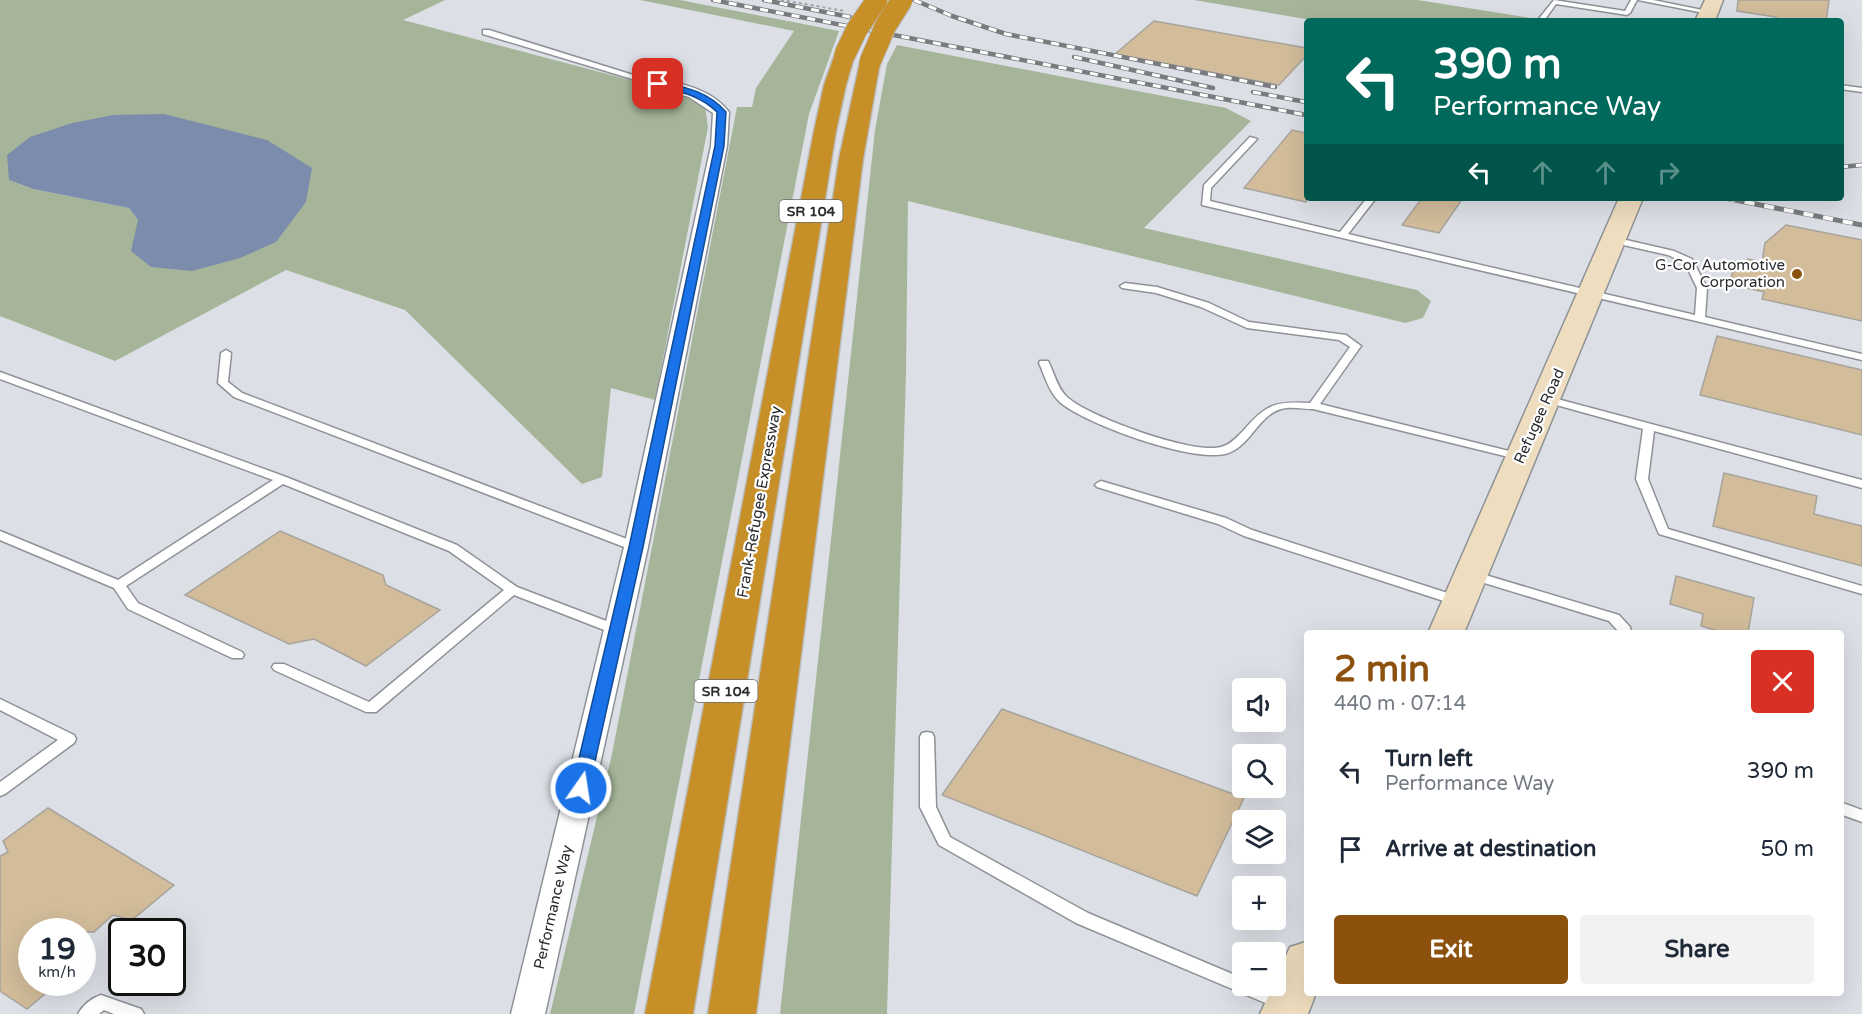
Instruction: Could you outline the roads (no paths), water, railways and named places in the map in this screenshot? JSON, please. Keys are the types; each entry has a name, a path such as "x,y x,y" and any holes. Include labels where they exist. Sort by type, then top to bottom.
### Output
{"highway":[{"name":"Frank-Refugee Expressway","path":"669,1014 825,131 835,85 845,54 857,28 876,0"},
{"name":"SR 104","path":"732,1014 851,159 870,62 885,27 902,0"}],"main road":[{"name":"Refugee Road","path":"1447,630 1630,201"},
{"path":"1286,1010 1304,966"}],"street":[{"name":"Performance Way","path":"528,1014 636,547 719,146 721,112 710,100 692,92 642,79"}],"lane":[{"path":"1542,18 1554,2 1627,13 1634,0"},
{"path":"1641,0 1709,11"},
{"path":"486,32 642,79"},
{"path":"1844,88 1862,90"},
{"path":"1253,139 1207,187 1204,202 1862,357"},
{"path":"1341,236 1370,201"},
{"path":"1613,240 1671,253 1689,261 1702,288 1700,319"},
{"path":"1125,286 1156,290 1205,304 1247,325 1342,337 1356,346 1313,406"},
{"path":"226,353 223,383 238,395 636,547"},
{"path":"1044,363 1057,390 1075,408 1134,432 1193,451 1222,452 1235,446 1266,412 1277,407 1313,406 1521,457"},
{"path":"0,375 282,479 453,548 512,590 617,630"},
{"path":"1546,399 1862,484"},
{"path":"1649,426 1642,479 1663,531 1862,590"},
{"path":"119,585 282,479"},
{"path":"1101,485 1222,521 1248,533 1465,588 1614,618 1624,630"},
{"path":"0,535 119,585 133,606 237,655"},
{"path":"279,667 371,708 512,590"},
{"path":"0,704 69,739 0,790"},
{"path":"927,737 928,807 944,841 1082,918 1286,1010"},
{"path":"1844,809 1862,816"},
{"path":"87,1014 101,1002 135,1014"}],"water":[{"path":"164,114 267,140 312,168 306,202 276,242 240,258 192,271 151,267 131,251 138,220 129,208 33,189 9,180 7,155 30,137 72,123 113,115"}],"railway":[{"path":"713,0 1304,115"},
{"path":"764,0 850,17"},
{"path":"914,0 952,16 1006,34 1275,87"},
{"path":"1074,57 1213,88"},
{"path":"1253,92 1304,102"},
{"path":"1844,167 1862,165"},
{"path":"1740,201 1862,225"}],"place":[{"name":"G-Cor Automotive Corporation","path":"1797,274"}]}
